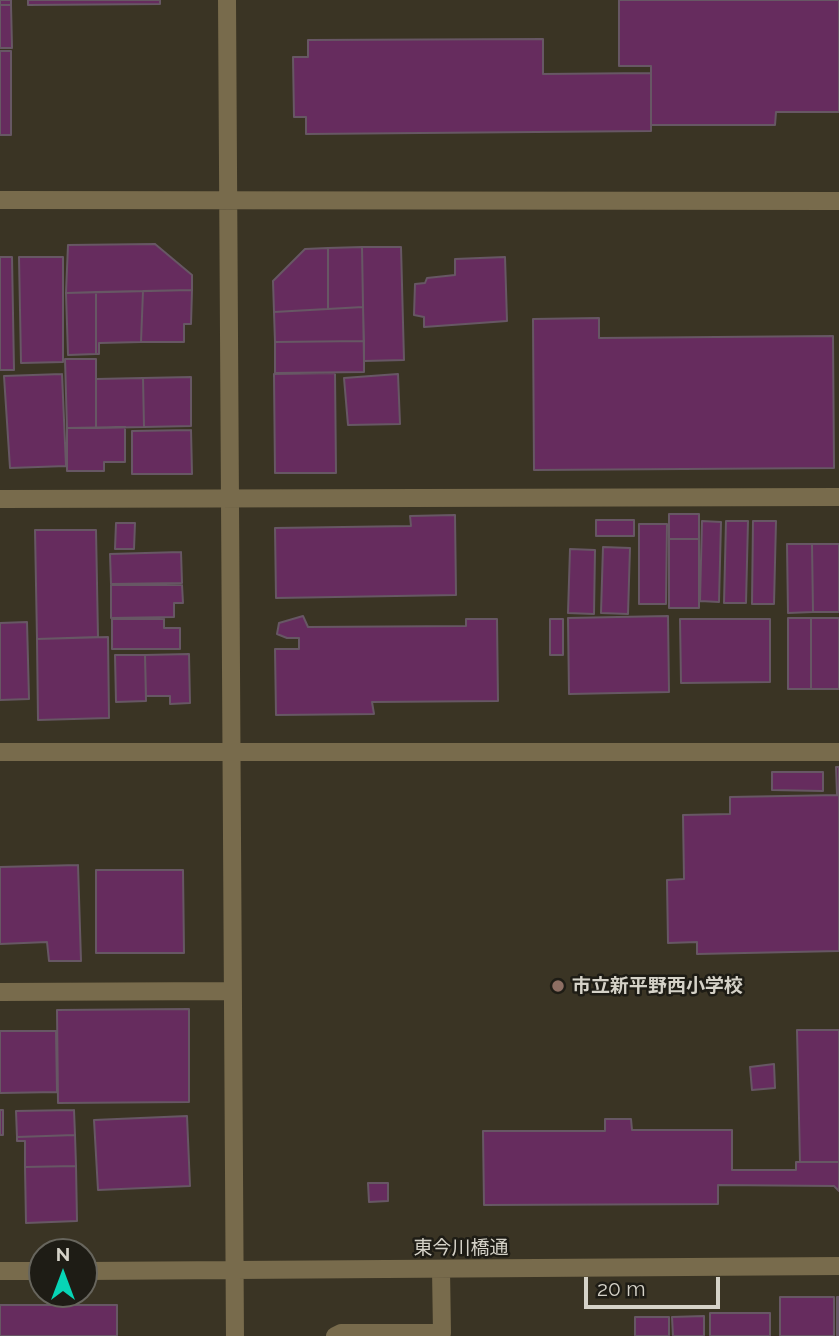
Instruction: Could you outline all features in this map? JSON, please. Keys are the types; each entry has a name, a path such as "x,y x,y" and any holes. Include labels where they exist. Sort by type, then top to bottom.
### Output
{"street":[{"path":"227,0 235,1336"},
{"path":"0,200 227,198 839,201"},
{"path":"0,499 839,497"},
{"path":"0,752 839,752"},
{"path":"0,992 233,991"},
{"name":"東今川橋通","path":"98,1271 839,1266"},
{"path":"335,1336 341,1333 442,1333 441,1269"},
{"path":"0,1271 28,1271"}],"building":[{"path":"0,0 11,0 11,5 0,5"},
{"path":"28,0 160,0 160,4 28,5"},
{"path":"619,0 839,0 839,112 776,112 775,125 651,125 651,66 619,66"},
{"path":"0,5 11,5 12,48 0,48"},
{"path":"543,39 543,74 651,73 651,131 306,134 306,117 294,117 293,57 308,57 308,40"},
{"path":"0,51 11,51 11,135 0,135"},
{"path":"155,244 192,275 192,290 66,293 68,245"},
{"path":"362,247 363,307 328,309 328,248"},
{"path":"362,247 401,247 404,360 364,361"},
{"path":"328,248 328,309 274,312 273,281 305,249"},
{"path":"0,257 12,257 14,370 0,370"},
{"path":"19,257 63,257 63,362 21,363"},
{"path":"505,257 507,321 424,327 424,317 414,315 415,284 425,283 427,278 455,275 455,259"},
{"path":"192,290 191,324 184,324 184,342 141,342 143,291"},
{"path":"143,291 141,342 99,343 99,354 96,354 96,292"},
{"path":"96,292 96,354 68,355 66,293"},
{"path":"363,307 364,341 275,342 274,312"},
{"path":"599,318 599,338 833,336 834,468 534,470 533,319"},
{"path":"364,341 364,372 275,373 275,342"},
{"path":"65,359 96,359 96,428 67,428"},
{"path":"335,373 336,473 275,473 274,374"},
{"path":"62,374 66,466 10,468 4,376"},
{"path":"398,374 400,424 348,425 344,378"},
{"path":"191,377 191,426 144,427 143,378"},
{"path":"143,378 144,427 96,428 96,379"},
{"path":"125,427 125,462 104,462 104,471 67,471 67,428"},
{"path":"191,430 192,474 132,474 132,431"},
{"path":"669,514 699,514 699,539 669,539"},
{"path":"455,515 456,595 276,598 275,528 411,526 410,516"},
{"path":"596,520 634,520 634,536 596,536"},
{"path":"702,521 721,522 719,602 700,601"},
{"path":"726,521 748,521 746,603 724,603"},
{"path":"753,521 776,521 774,604 752,604"},
{"path":"116,523 135,523 134,549 115,549"},
{"path":"639,524 667,524 666,604 639,604"},
{"path":"35,530 96,530 98,637 37,639"},
{"path":"669,539 699,539 699,608 669,608"},
{"path":"787,544 812,544 813,612 788,613"},
{"path":"812,544 839,544 839,612 813,612"},
{"path":"603,547 630,548 628,614 601,613"},
{"path":"570,549 595,550 594,614 568,613"},
{"path":"181,552 182,583 111,584 110,554"},
{"path":"111,585 182,585 183,603 174,603 174,617 111,618"},
{"path":"303,616 308,627 466,626 466,619 497,619 498,701 372,702 374,714 276,715 275,649 299,649 299,638 287,638 277,634 279,623"},
{"path":"668,616 669,692 569,694 568,618"},
{"path":"788,618 811,618 811,689 788,689"},
{"path":"811,618 839,618 839,689 811,689"},
{"path":"112,619 164,619 164,628 180,628 180,649 112,649"},
{"path":"550,619 563,619 563,655 550,655"},
{"path":"680,619 770,619 770,682 681,683"},
{"path":"27,622 29,699 0,700 0,623"},
{"path":"108,637 109,718 38,720 37,639"},
{"path":"189,654 190,703 170,704 170,696 146,696 145,655"},
{"path":"115,655 145,655 146,701 116,702"},
{"path":"836,767 839,767 839,795 837,795"},
{"path":"772,772 823,772 823,791 772,790"},
{"path":"839,795 839,951 697,954 697,942 668,943 667,880 684,879 683,815 730,814 730,797"},
{"path":"78,865 81,961 49,961 47,942 0,944 0,867"},
{"path":"96,870 183,870 184,953 96,953"},
{"path":"189,1009 189,1102 58,1103 57,1010"},
{"path":"797,1030 839,1030 839,1162 800,1162"},
{"path":"0,1031 56,1031 57,1092 0,1093"},
{"path":"774,1064 775,1088 752,1090 750,1067"},
{"path":"0,1110 3,1110 3,1135 0,1135"},
{"path":"74,1110 75,1135 17,1137 16,1111"},
{"path":"187,1116 190,1186 98,1190 94,1120"},
{"path":"605,1119 631,1119 632,1130 732,1130 732,1170 796,1170 796,1162 839,1162 839,1191 834,1186 718,1185 718,1204 484,1205 483,1131 605,1131"},
{"path":"75,1135 76,1166 25,1167 25,1141 17,1141 17,1137"},
{"path":"76,1166 77,1221 26,1223 25,1167"},
{"path":"368,1183 388,1183 388,1201 369,1202"},
{"path":"780,1297 834,1297 834,1336 780,1336"},
{"path":"839,1297 839,1336 837,1336"},
{"path":"0,1305 28,1305 28,1308 98,1308 98,1305 117,1305 117,1336 0,1336"},
{"path":"710,1313 770,1313 770,1336 710,1336"},
{"path":"704,1316 704,1336 673,1336 672,1317"},
{"path":"635,1317 669,1317 669,1336 635,1336"}],"place":[{"name":"市立新平野西小学校","path":"558,986"}]}
